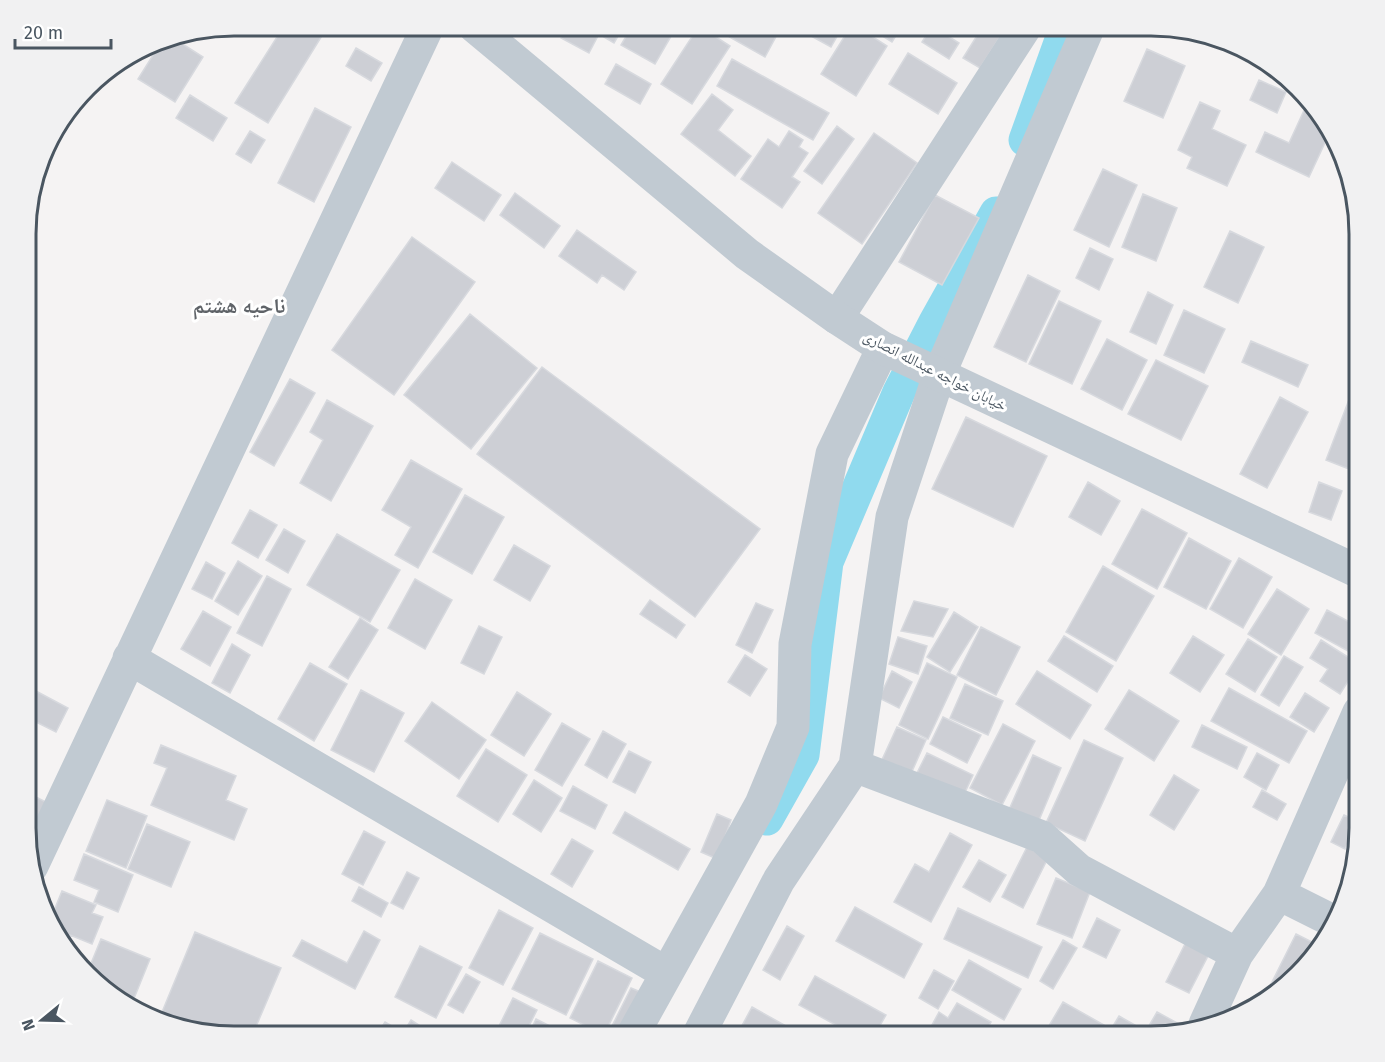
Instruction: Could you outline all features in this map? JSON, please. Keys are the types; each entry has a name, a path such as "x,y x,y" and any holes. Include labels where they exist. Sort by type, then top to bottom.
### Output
{"street":[{"path":"38,853 423,36"},
{"name":"خیابان خواجه عبدالله انصاری","path":"486,36 747,254 883,348 1349,567"},
{"path":"837,318 1020,36"},
{"path":"703,1026 778,880 855,766 892,518 939,375 1085,36"},
{"path":"637,1026 761,804 793,727 795,644 832,454 883,348"},
{"path":"129,658 666,974"},
{"path":"1208,1017 1237,954 1279,894 1349,735"},
{"path":"855,766 1042,837 1079,870 1237,954"},
{"path":"1279,894 1327,918"}],"building":[{"path":"278,36 322,36 268,123 235,103"},
{"path":"562,36 598,36 589,53 561,38"},
{"path":"602,36 618,36 614,43"},
{"path":"626,36 671,36 655,64 621,45"},
{"path":"692,36 714,36 730,46 692,104 661,84"},
{"path":"728,36 776,36 765,57"},
{"path":"811,36 837,36 831,47"},
{"path":"845,36 872,36 887,46 856,96 821,74"},
{"path":"882,36 896,36 892,42"},
{"path":"926,36 948,36 959,43 949,59 922,42"},
{"path":"977,36 1001,36 980,68 963,58"},
{"path":"182,43 203,57 175,102 138,79 154,53 158,51"},
{"path":"356,48 382,63 371,81 346,66"},
{"path":"1147,49 1185,66 1163,118 1124,101"},
{"path":"908,53 957,83 938,114 889,84"},
{"path":"732,59 829,113 813,140 717,86"},
{"path":"616,64 651,84 640,104 605,84"},
{"path":"1259,80 1286,92 1277,113 1250,100"},
{"path":"712,94 733,110 718,130 751,156 735,176 681,134"},
{"path":"190,95 227,118 213,141 176,118"},
{"path":"1200,102 1220,111 1212,129 1246,145 1227,186 1187,168 1192,157 1178,150"},
{"path":"315,108 351,127 314,202 278,183"},
{"path":"1305,109 1326,141 1309,177 1256,152 1265,132 1289,143"},
{"path":"837,126 854,139 822,184 804,171"},
{"path":"250,131 265,140 251,163 236,154"},
{"path":"789,131 803,140 799,147 808,153 792,177 800,182 782,208 741,179 768,139 779,147"},
{"path":"874,133 917,163 862,244 818,213"},
{"path":"452,162 501,195 484,221 435,188"},
{"path":"1103,169 1137,185 1109,247 1074,230"},
{"path":"515,193 560,226 544,248 500,215"},
{"path":"1143,194 1177,208 1156,261 1122,247"},
{"path":"935,195 979,218 942,285 899,262"},
{"path":"577,230 636,272 624,290 602,275 597,283 559,256"},
{"path":"1230,231 1264,247 1238,303 1204,287"},
{"path":"412,237 475,282 394,395 332,350"},
{"path":"1090,248 1113,259 1099,290 1076,278"},
{"path":"1028,275 1060,291 1026,362 994,347"},
{"path":"1148,292 1173,305 1156,344 1130,332"},
{"path":"1059,301 1101,321 1072,384 1029,364"},
{"path":"1184,310 1225,329 1204,373 1164,355"},
{"path":"470,314 537,368 471,449 404,395"},
{"path":"1107,339 1147,360 1122,410 1081,389"},
{"path":"1251,341 1308,365 1298,387 1242,362"},
{"path":"1156,360 1208,386 1181,440 1128,414"},
{"path":"542,367 760,529 695,617 477,454"},
{"path":"290,379 315,393 274,466 250,452"},
{"path":"1280,397 1308,412 1267,488 1240,474"},
{"path":"327,400 373,426 331,501 300,483 323,440 310,432"},
{"path":"1349,400 1349,469 1326,460"},
{"path":"966,417 1047,456 1013,527 932,489"},
{"path":"411,460 462,489 418,568 395,555 411,527 382,510"},
{"path":"1088,482 1120,501 1101,535 1069,517"},
{"path":"1319,482 1342,491 1331,520 1309,512"},
{"path":"465,495 504,517 472,574 433,552"},
{"path":"1142,509 1187,533 1157,589 1112,564"},
{"path":"250,510 277,525 258,558 232,543"},
{"path":"284,529 305,541 288,573 266,560"},
{"path":"337,534 400,570 370,622 307,585"},
{"path":"1189,538 1231,561 1206,609 1164,587"},
{"path":"514,545 550,566 530,601 494,580"},
{"path":"1239,558 1272,577 1243,628 1210,609"},
{"path":"238,561 262,576 238,615 215,601"},
{"path":"206,562 225,573 212,599 192,589"},
{"path":"1103,566 1154,596 1116,661 1066,632"},
{"path":"267,576 291,589 262,646 237,633"},
{"path":"415,579 452,600 425,649 388,628"},
{"path":"1277,589 1309,609 1281,655 1248,634"},
{"path":"650,600 685,625 676,638 640,614"},
{"path":"914,601 948,609 933,637 901,631"},
{"path":"756,603 773,610 752,653 736,645"},
{"path":"1327,610 1349,622 1349,652 1315,633"},
{"path":"203,611 231,627 210,666 181,649"},
{"path":"954,612 978,627 950,672 927,657"},
{"path":"360,618 378,630 348,679 329,667"},
{"path":"479,626 502,637 484,674 461,663"},
{"path":"981,627 1020,647 996,695 957,675"},
{"path":"1064,636 1113,666 1097,692 1048,661"},
{"path":"1193,636 1224,655 1200,692 1170,673"},
{"path":"898,637 927,646 918,674 889,664"},
{"path":"1248,639 1277,657 1255,692 1226,674"},
{"path":"1321,640 1349,658 1349,680 1340,694 1320,681 1328,669 1310,658"},
{"path":"232,644 250,655 230,693 212,683"},
{"path":"745,655 767,669 750,696 728,682"},
{"path":"1284,656 1303,667 1279,706 1261,695"},
{"path":"310,663 347,684 314,741 278,719"},
{"path":"927,663 957,677 928,739 899,725"},
{"path":"892,671 912,682 899,708 879,698"},
{"path":"1037,671 1091,705 1070,739 1016,704"},
{"path":"965,684 1003,701 988,735 950,718"},
{"path":"1229,688 1307,731 1289,763 1211,721"},
{"path":"361,690 404,713 374,772 331,750"},
{"path":"1129,690 1179,721 1154,761 1105,729"},
{"path":"36,691 68,708 56,732 36,722"},
{"path":"517,692 551,714 524,756 491,735"},
{"path":"1305,693 1329,708 1314,732 1290,717"},
{"path":"432,702 486,740 459,779 405,741"},
{"path":"943,717 981,735 967,763 930,744"},
{"path":"562,723 590,739 562,786 535,770"},
{"path":"1003,724 1035,741 1002,805 970,788"},
{"path":"1202,725 1247,747 1237,769 1192,747"},
{"path":"897,727 926,740 910,776 881,762"},
{"path":"603,731 626,744 607,778 585,765"},
{"path":"1084,740 1123,758 1085,841 1046,823"},
{"path":"161,745 236,776 226,800 247,809 234,840 151,805 167,768 154,763"},
{"path":"486,749 527,775 498,822 457,796"},
{"path":"629,751 651,762 635,793 613,782"},
{"path":"927,753 973,775 962,799 915,777"},
{"path":"1257,753 1279,765 1266,790 1244,777"},
{"path":"1033,755 1061,768 1037,825 1008,812"},
{"path":"1174,775 1199,790 1174,830 1150,815"},
{"path":"534,780 562,798 541,832 513,814"},
{"path":"573,786 607,805 595,829 560,811"},
{"path":"1262,790 1286,804 1277,820 1253,807"},
{"path":"36,797 46,802 36,822"},
{"path":"107,800 147,816 126,868 86,851"},
{"path":"625,812 690,849 678,870 613,833"},
{"path":"717,814 731,820 717,859 701,852"},
{"path":"1344,815 1349,817 1349,841 1345,849 1331,842"},
{"path":"147,824 190,842 171,887 128,869"},
{"path":"364,831 385,842 363,885 342,874"},
{"path":"950,833 972,845 931,922 894,902 915,864 929,872"},
{"path":"572,839 593,851 572,887 551,874"},
{"path":"1027,847 1048,858 1023,908 1002,897"},
{"path":"84,854 133,875 118,912 94,902 99,890 74,880"},
{"path":"979,860 1006,875 990,902 963,887"},
{"path":"407,872 419,878 403,909 391,903"},
{"path":"1056,878 1090,892 1072,938 1037,924"},
{"path":"359,887 388,903 381,917 352,901"},
{"path":"62,891 96,905 92,913 103,917 92,944 70,935 69,938 54,911"},
{"path":"855,907 922,944 904,978 836,941"},
{"path":"958,908 1042,947 1028,978 944,939"},
{"path":"499,910 533,928 503,985 469,968"},
{"path":"1097,918 1120,930 1106,958 1083,947"},
{"path":"787,926 804,936 780,980 763,970"},
{"path":"364,931 380,940 355,989 293,956 302,940 347,963"},
{"path":"195,932 281,968 256,1026 221,1026 195,1022 162,1012"},
{"path":"540,933 593,959 566,1015 512,989"},
{"path":"1296,934 1313,942 1300,959 1270,987"},
{"path":"101,939 150,959 134,998 113,985 90,964"},
{"path":"1063,940 1077,948 1053,989 1040,981"},
{"path":"1187,940 1210,952 1189,993 1166,982"},
{"path":"420,946 462,967 436,1018 395,997"},
{"path":"969,960 1021,989 1004,1020 952,990"},
{"path":"598,961 632,978 608,1026 586,1026 570,1018"},
{"path":"934,970 954,981 938,1009 919,998"},
{"path":"466,974 480,982 463,1013 448,1005"},
{"path":"815,976 886,1015 880,1026 838,1026 799,1005"},
{"path":"631,988 643,993 627,1026 612,1026"},
{"path":"513,998 537,1010 529,1026 499,1026"},
{"path":"1063,1002 1104,1025 1103,1026 1049,1026"},
{"path":"957,1003 991,1022 989,1026 931,1026 939,1012 948,1018"},
{"path":"752,1007 786,1026 742,1026"},
{"path":"1157,1012 1179,1024 1164,1026 1149,1026"},
{"path":"1119,1016 1137,1026 1113,1026"},
{"path":"536,1019 550,1026 533,1026"},
{"path":"411,1020 420,1026 407,1026"}],"waterway":[{"path":"1025,140 1062,36"},
{"path":"767,819 803,755 827,562 899,392 996,213"}],"district":[{"name":"ناحیه هشتم","path":"239,306"}]}
